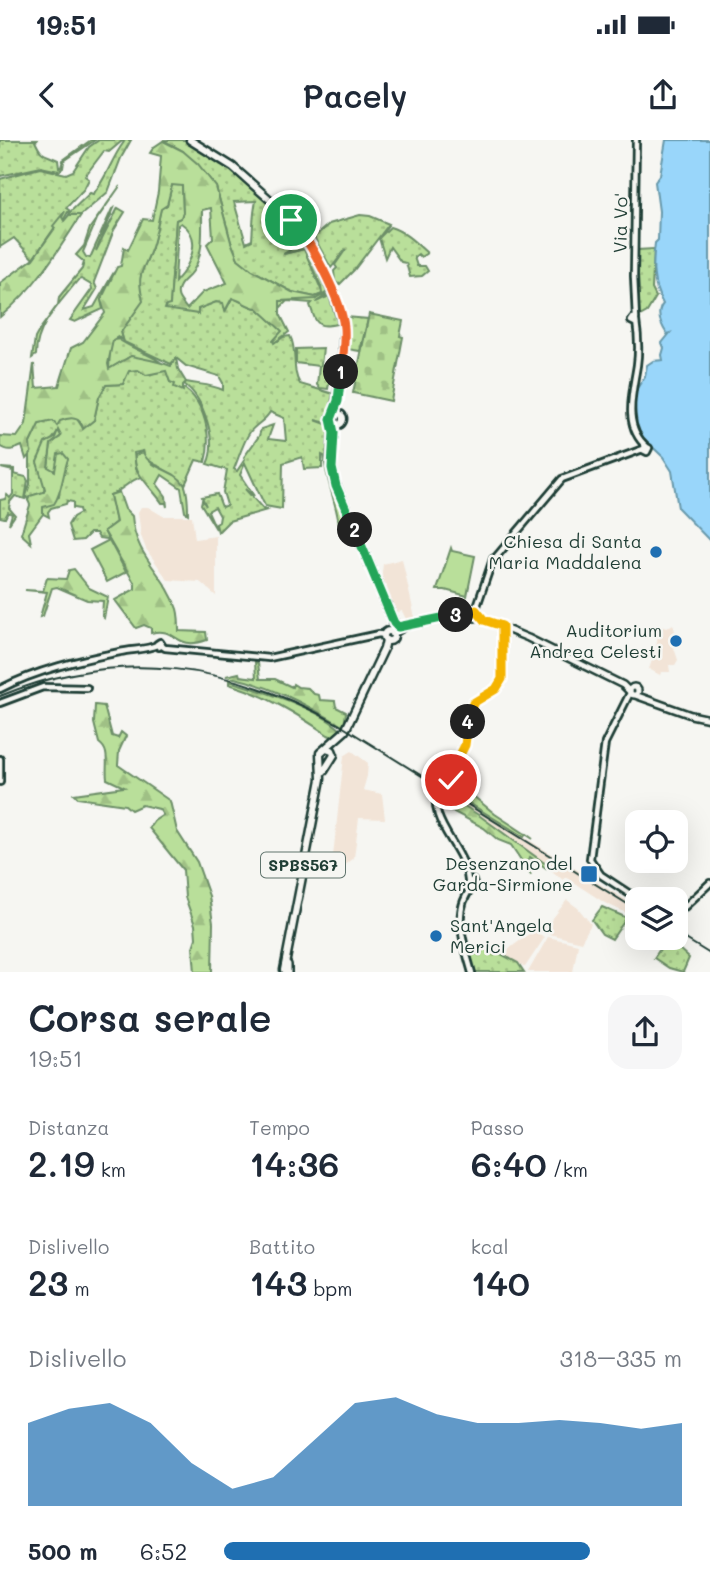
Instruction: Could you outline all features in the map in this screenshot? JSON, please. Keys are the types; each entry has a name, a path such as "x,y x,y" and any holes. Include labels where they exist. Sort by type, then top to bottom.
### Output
{"main road":[{"path":"190,140 233,167 262,194 286,210 301,230 327,281 343,320 345,340 337,413 343,420 335,425 331,457 334,480 392,620 400,628 476,613"},
{"path":"286,210 294,206 298,208 299,213 294,219"},
{"path":"476,613 484,620 502,626 633,692 682,712 710,719"},
{"path":"389,636 409,627 476,613"},
{"path":"329,749 348,727 386,650 392,620"},
{"path":"329,749 334,757 328,763 320,759 320,752 329,749 345,731 389,636 407,626"},
{"name":"SPBS567","path":"285,971 321,779 320,759"},
{"name":"SPBS567","path":"285,971 328,763"}],"street":[{"name":"Via Vo'","path":"476,613 495,561 562,479 643,448 635,430 631,401 637,361 634,320 636,140"},
{"path":"472,972 460,922 461,908 469,884 465,865 437,813 438,787 449,777 465,745 471,706 480,697 496,689 502,679 502,626"},
{"path":"0,689 40,672 111,653 159,645 165,648 269,658 379,634 389,636"},
{"path":"0,703 43,687 87,688"},
{"path":"625,891 604,877 591,862 606,743 633,692"},
{"path":"0,759 0,782"},
{"path":"688,906 710,883"}],"shaded area":[{"path":"141,507 148,507 163,516 192,516 195,539 216,536 216,596 200,582 168,580 146,549 141,536 138,512"},
{"path":"402,559 416,623 408,623 402,611 391,614 383,588 387,587 381,580 383,564"},
{"path":"673,624 679,645 674,648 678,660 675,665 669,665 670,672 661,672 660,675 649,669 656,649 659,626 667,628"},
{"path":"352,751 368,763 363,790 382,794 385,819 359,818 354,858 331,877 321,876 322,860 332,859 333,856 344,756"},
{"path":"443,787 625,900 625,912 565,877 563,880 508,835 441,791"},
{"path":"567,900 578,908 591,924 581,942 542,932"},
{"path":"533,931 545,937 525,967 502,954"},
{"path":"548,937 578,944 573,972 528,972"}],"green space":[{"path":"0,140 38,140 35,141 40,150 58,160 59,168 63,160 91,140 95,140 64,161 63,168 59,171 41,167 0,176"},
{"path":"99,140 131,140 108,192 81,215 69,215 98,188 124,142 122,141 109,152 104,151 85,176 89,179 84,189 66,208 69,210 63,221 62,217 33,259 14,238 0,247 0,179 40,168 66,174 73,171 89,147"},
{"path":"163,140 187,140 234,171 268,204 282,212 304,239 305,244 284,254 304,249 323,294 315,297 292,292 238,259 216,187 183,151","holes":["256,201 252,240 246,243 234,202"]},
{"path":"163,141 183,151 198,164 216,187 238,259 292,292 315,297 322,294 321,286 304,249 283,254 305,244 329,291 316,299 280,301 280,314 289,332 274,343 282,331 257,308 232,298 225,311 223,303 216,302 198,309 198,314 165,309 170,305 176,220 181,218 183,212 182,186 172,185 167,205 161,209 153,242 141,273 143,301 121,332 123,340 118,337 113,340 108,364 109,369 131,356 171,366 176,358 178,369 186,382 183,391 174,387 175,384 170,382 166,371 146,375 138,370 129,371 123,384 106,385 99,397 94,420 83,429 80,422 74,419 60,421 57,426 53,421 39,424 30,443 31,453 26,459 22,446 11,450 0,446 0,436 17,437 26,424 34,364 36,388 59,386 71,348 83,342 105,313 101,300 117,267 121,266 124,247 128,250 143,219 152,220 161,156 150,153","holes":["211,208 213,238 207,244 227,283 203,292 187,309 179,298 178,291 197,264 202,242 202,210","181,223 188,229 193,244 190,260 175,282 178,225"]},
{"path":"172,185 182,185 183,212 181,218 176,220 170,306 198,314 198,309 216,302 223,303 226,310 232,298 257,308 283,331 274,341 290,336 300,384 337,395 329,418 332,424 315,420 332,426 332,480 352,531 340,532 322,455 322,468 304,469 302,457 283,463 282,509 265,506 245,463 240,475 254,496 245,489 267,510 229,521 218,532 216,524 220,516 215,507 208,511 216,529 201,504 202,500 206,506 202,497 217,494 222,507 227,505 223,492 227,470 207,464 211,444 207,421 198,399 184,384 186,382 223,390 223,383 219,376 186,366 176,358 171,364 124,342 121,332 142,301 141,272 149,256 161,208 167,205","holes":["270,412 284,418 286,441 268,439 273,425 261,429 237,471 234,469 252,429"]},
{"path":"120,186 97,219 83,252 90,258 112,209 114,208 96,251 118,208 125,212 114,230 94,282 97,289 84,310 94,307 114,272 101,300 103,309 75,322 70,320 92,289 91,285 81,279 58,304 59,297 82,269 84,262 76,255 84,246 90,228"},
{"path":"65,211 62,217 64,221 69,215 81,215 54,257 0,317 0,283 33,259"},
{"path":"360,215 389,224 339,285 335,281 335,265 346,249 331,268 314,237 329,224"},
{"path":"390,227 405,234 427,253 414,257 417,266 425,266 428,271 422,276 410,277 406,263 401,262 390,247 385,258 379,238"},
{"path":"654,249 652,289 656,297 647,312 638,317 637,250"},
{"path":"329,291 330,293 316,302 331,295 341,323 323,325 317,322 310,305 312,303 287,301 280,308 280,301 323,296"},
{"path":"369,314 403,321 400,336 403,337 391,401 353,393"},
{"path":"49,316 40,334 36,355 32,358 35,338"},
{"path":"346,317 368,319 360,351 347,349"},
{"path":"118,339 159,361 152,362 131,356 109,369 113,340"},
{"path":"323,348 321,365 332,366 328,389 317,385 319,366 296,363 296,349"},
{"path":"138,370 147,375 166,370 170,382 191,394 198,403 208,438 205,462 196,460 185,485 144,457 143,451 134,453 136,469 142,477 110,495 116,522 104,531 108,539 90,533 83,540 73,541 68,525 73,517 80,513 79,509 73,508 73,502 67,501 66,504 51,508 49,517 43,514 43,506 59,497 60,482 68,459 55,472 48,467 51,444 61,436 58,431 37,462 45,481 44,492 30,496 28,500 26,496 30,484 30,443 39,424 69,417 77,419 83,428 94,420 99,397 106,385 123,384 128,371"},
{"path":"58,430 61,436 51,444 48,467 55,471 58,454 63,453 68,459 61,489 54,504 43,507 43,514 29,533 31,543 21,534 30,496 44,492 45,489 37,462 45,443 55,438"},
{"path":"143,452 151,462 175,475 184,484 188,514 185,512 181,488 162,475 157,484 166,496 167,507 144,480 135,462 135,455"},
{"path":"1,468 14,469 14,474 26,477 28,481 25,499 15,496 10,502 9,508 15,515 9,524 12,514 8,512 5,518 0,517 0,500 7,495 10,498 13,494 13,471"},
{"path":"119,492 125,509 132,516 134,531 144,554 172,596 178,612 179,631 206,632 207,640 188,643 166,633 151,633 151,628 144,625 136,628 115,600 135,589 135,584 104,531 116,522 110,495"},
{"path":"109,540 126,572 107,582 90,550"},
{"path":"451,548 452,551 475,556 467,596 437,590"},
{"path":"74,569 89,588 108,597 104,618 103,601 87,600 57,587 52,588 43,616 40,617 47,592 25,590 43,591 47,578 66,579 69,570"},
{"path":"255,662 258,663 260,679 275,679 292,687 293,684 308,688 319,695 320,700 335,701 336,707 346,712 344,727 287,696 226,676 239,673 240,676 256,678"},
{"path":"229,681 304,707 341,730 333,737 328,735 281,706 229,684"},
{"path":"95,705 104,706 112,736 118,738 121,732 126,736 119,751 118,765 170,801 177,831 197,862 209,896 213,923 212,972 195,972 195,925 185,897 183,870 149,828 163,815 159,809 142,805 131,810 125,805 78,798 74,794 124,787 107,779 106,754 99,743 94,723"},
{"path":"455,781 495,814 526,834 524,837 443,787 448,782"},
{"path":"441,791 547,865 546,868 530,857 525,865 531,875 511,845 439,804"},
{"path":"602,907 625,917 612,939 602,934 592,920"},
{"path":"486,946 518,963 524,972 474,972 469,952 479,954"},
{"path":"659,950 680,950 689,958 683,972 669,968 654,958"}],"water":[{"path":"666,140 710,140 710,541 678,508 672,471 663,457 641,436 637,427 634,393 645,376 647,365 663,360 662,343 670,333 667,334 660,319 659,311 663,304 653,267 659,211 655,182 660,175"}],"railway":[{"path":"0,696 44,681 87,671 130,667 173,669 257,687 340,725 625,903"},
{"path":"688,940 710,954"}],"place":[{"name":"Chiesa di Santa Maria Maddalena","path":"656,552"},
{"name":"Auditorium Andrea Celesti","path":"676,641"},
{"name":"Desenzano del Garda-Sirmione","path":"589,874"},
{"name":"Sant'Angela Merici","path":"436,936"}],"route":[{"path":"291,220 306,236 343,320 345,340 338,401 331,419 334,424 331,457 334,480 394,623 401,628 475,609 484,620 502,626 502,679 496,689 475,700 471,706 465,745 450,775 451,780"}]}
